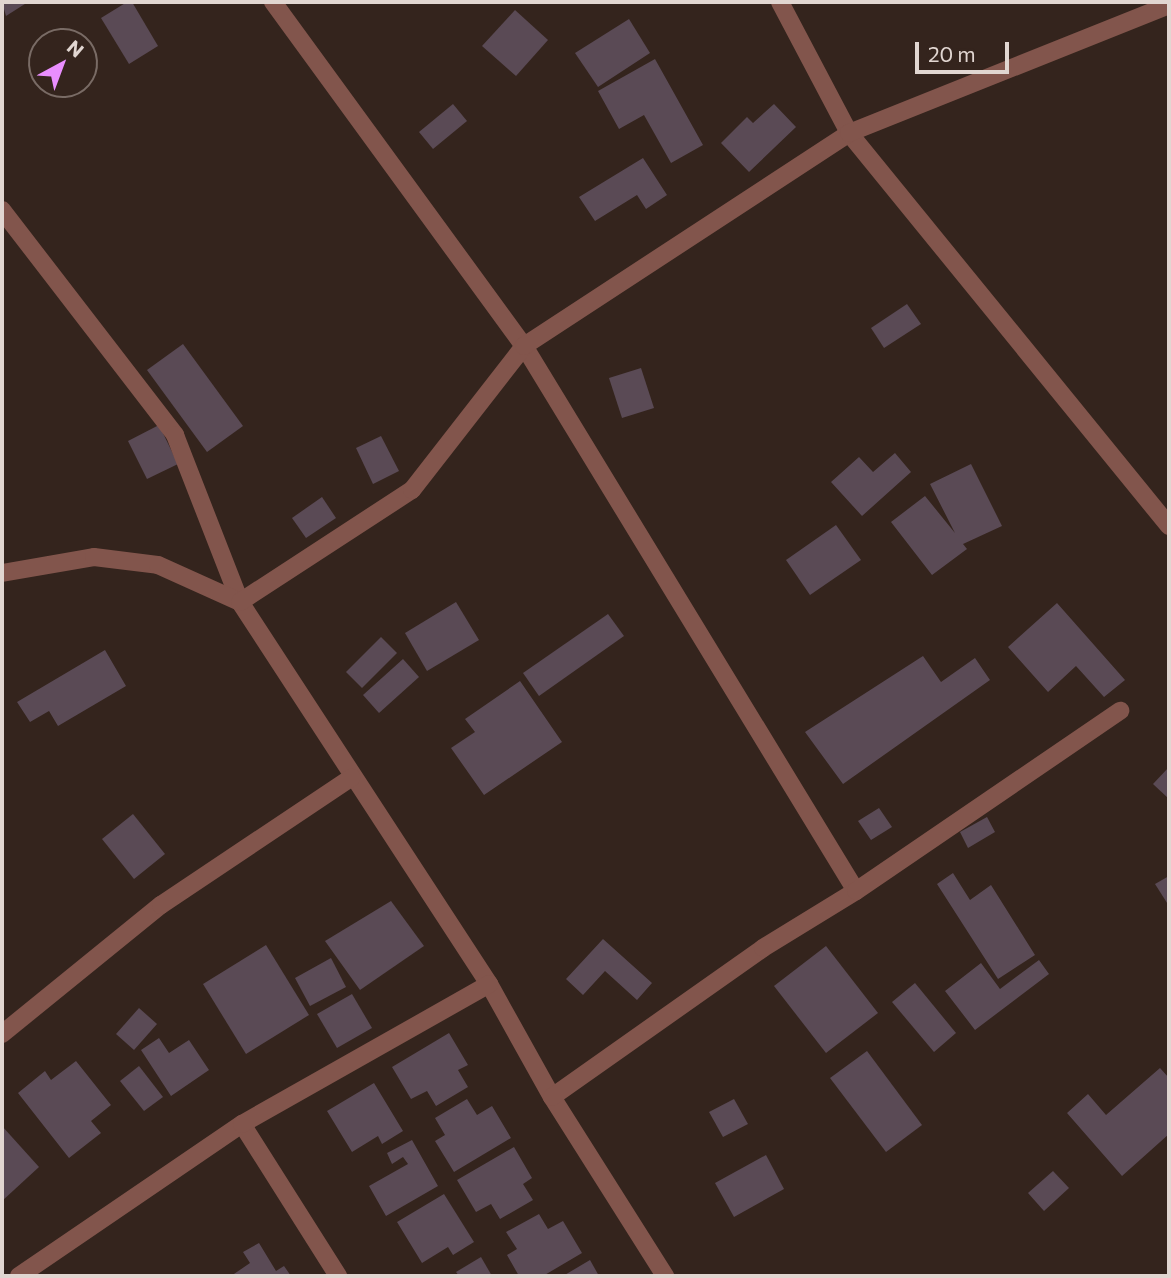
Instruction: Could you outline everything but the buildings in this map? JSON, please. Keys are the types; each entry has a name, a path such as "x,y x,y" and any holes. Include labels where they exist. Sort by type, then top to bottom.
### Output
{"street":[{"path":"273,2 524,346 856,891"},
{"path":"780,2 849,133 1169,527"},
{"path":"240,602 412,490 524,346 849,133 1158,6"},
{"path":"2,209 175,435 240,602 351,778 489,984 552,1097 665,1276"},
{"path":"2,573 94,557 145,563 240,602"},
{"path":"552,1097 763,948 856,891 1120,711"},
{"path":"2,1034 161,905 351,778"},
{"path":"19,1276 242,1124 489,984"},
{"path":"242,1124 338,1276"}]}
